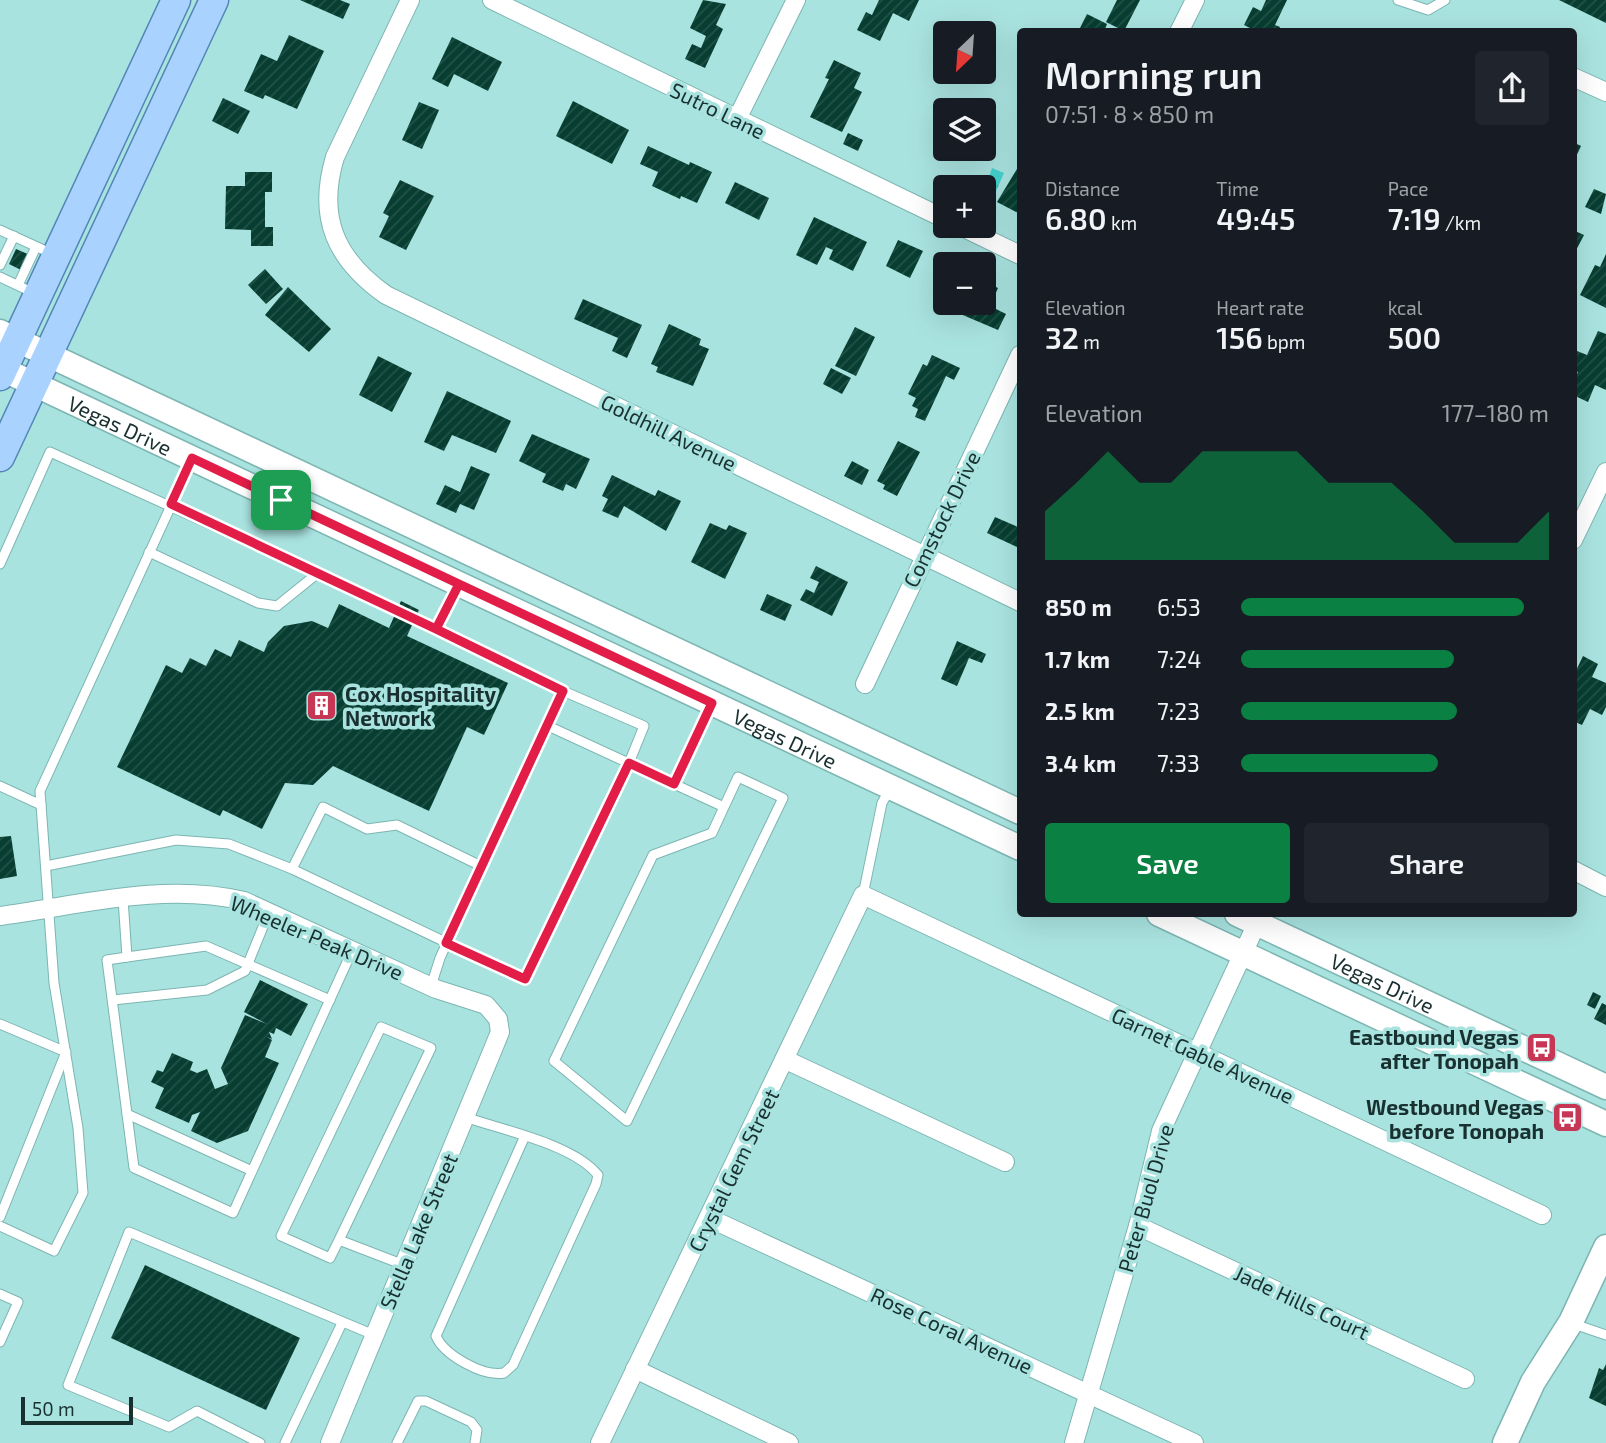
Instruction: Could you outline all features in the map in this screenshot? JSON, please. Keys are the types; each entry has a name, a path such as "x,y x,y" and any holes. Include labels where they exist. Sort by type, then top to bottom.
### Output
{"main road":[{"path":"25,343 28,290 176,0"},
{"path":"0,457 11,375 25,343 214,0"},
{"name":"Vegas Drive","path":"25,343 1017,811"},
{"name":"Vegas Drive","path":"11,375 1017,847"},
{"path":"712,703 725,673"},
{"name":"Vegas Drive","path":"1165,917 1606,1124"},
{"name":"Vegas Drive","path":"1247,918 1606,1087"},
{"path":"1505,1443 1533,1382 1571,1322 1604,1255"}],"street":[{"name":"Goldhill Avenue","path":"410,0 335,157 327,196 329,220 336,239 362,278 386,295 1017,601"},
{"name":"Sutro Lane","path":"492,0 933,213"},
{"path":"737,119 796,0"},
{"path":"1181,28 1195,0"},
{"path":"1577,79 1606,92"},
{"path":"985,238 1017,254"},
{"name":"Comstock Drive","path":"865,684 923,555 1017,361"},
{"path":"1577,521 1606,472"},
{"path":"1577,872 1606,887"},
{"name":"Wheeler Peak Drive","path":"0,916 170,892 215,894 244,901 431,986 486,1005 498,1019"},
{"name":"Garnet Gable Avenue","path":"863,895 1542,1215"},
{"name":"Crystal Gem Street","path":"600,1443 863,895"},
{"name":"Peter Buol Drive","path":"1074,1443 1138,1226 1161,1131 1242,953 1247,918"},
{"name":"Stella Lake Street","path":"330,1443 500,1031 498,1019"},
{"path":"786,1060 1005,1162"},
{"name":"Rose Coral Avenue","path":"709,1218 1194,1443"},
{"name":"Jade Hills Court","path":"1138,1226 1465,1379"},
{"path":"635,1369 789,1443"}],"lane":[{"path":"1398,0 1429,10 1446,0"},
{"path":"0,230 46,251"},
{"path":"0,265 14,236"},
{"path":"0,277 28,290"},
{"path":"0,564 50,452 171,504 563,691 644,726 629,763 525,979 292,869 229,844 177,841 46,866"},
{"path":"0,1226 54,1251 83,1193 78,1128 54,983 40,791 192,458"},
{"path":"149,552 258,603 277,606 318,573"},
{"path":"436,629 459,584"},
{"path":"431,986 446,943 563,691"},
{"path":"674,784 712,703"},
{"path":"546,725 724,807"},
{"path":"738,777 783,798 627,1121 554,1061 653,855 712,833 724,807 738,777"},
{"path":"0,786 41,805"},
{"path":"863,895 882,803 891,788"},
{"path":"292,869 323,807 367,829 397,825 481,866"},
{"path":"123,899 127,957"},
{"path":"113,1000 206,990 245,971 269,912"},
{"path":"330,1000 206,946 107,960 134,1168 233,1213 250,1170 330,1000 352,951"},
{"path":"0,1024 66,1052"},
{"path":"382,1027 431,1048 339,1240 330,1258 281,1236 382,1027"},
{"path":"0,1217 66,1052"},
{"path":"127,1114 250,1170"},
{"path":"465,1117 562,1151 590,1166 598,1175 513,1365 504,1373 490,1374 443,1350 436,1336 524,1138"},
{"path":"260,1443 197,1411 169,1427 68,1385 130,1232 374,1335"},
{"path":"339,1240 404,1265"},
{"path":"0,1294 18,1302 0,1342"},
{"path":"1571,1322 1606,1335"},
{"path":"285,1443 342,1323"},
{"path":"397,1443 415,1405 418,1401 426,1401 471,1422 477,1430 475,1443"}],"water":[{"path":"992,168 1004,173 996,191 996,175 990,175"}],"building":[{"path":"300,0 340,0 350,4 343,19"},
{"path":"703,0 726,4 716,25 723,29 705,68 685,59 692,44 701,48 706,36 690,28"},
{"path":"879,0 919,0 909,21 893,13 880,41 857,30 866,12 872,15"},
{"path":"1117,0 1140,0 1126,28 1118,28 1106,22"},
{"path":"1266,0 1287,0 1275,25 1280,28 1250,28 1244,25 1253,7 1261,11"},
{"path":"1559,0 1606,0 1606,23"},
{"path":"1087,14 1107,24 1106,28 1080,28"},
{"path":"289,35 324,51 297,109 265,95 263,99 244,91 261,54 277,61"},
{"path":"452,37 502,62 488,91 454,74 448,87 432,79"},
{"path":"834,60 861,73 854,88 862,92 842,132 810,117 829,79 825,78"},
{"path":"223,98 250,111 238,134 212,121"},
{"path":"573,101 629,130 612,164 556,136"},
{"path":"419,102 439,110 422,149 402,140"},
{"path":"848,133 863,140 858,151 843,144"},
{"path":"648,146 689,165 690,162 712,172 697,203 681,196 680,199 652,186 658,172 640,164"},
{"path":"1017,169 1017,212 997,202"},
{"path":"245,172 272,172 272,192 265,192 265,227 273,227 273,246 251,246 251,230 225,229 226,186 245,186"},
{"path":"400,180 434,196 406,250 379,237 389,216 383,213"},
{"path":"735,182 769,198 759,220 725,203"},
{"path":"1594,189 1606,194 1601,214 1585,207"},
{"path":"814,217 867,242 853,271 829,259 833,250 826,247 817,265 796,255"},
{"path":"1577,232 1584,235 1577,248"},
{"path":"898,240 923,251 910,278 886,266"},
{"path":"16,249 30,255 23,271 9,264"},
{"path":"1606,254 1606,308 1580,295 1595,265 1600,267"},
{"path":"265,269 283,289 266,304 248,285"},
{"path":"288,287 331,329 309,352 265,315"},
{"path":"583,299 642,325 627,358 612,351 618,338 574,319"},
{"path":"996,309 1006,314 998,330 963,315 996,315"},
{"path":"669,324 701,339 699,345 709,349 693,386 656,372 658,367 651,364"},
{"path":"855,327 875,337 856,376 835,366"},
{"path":"1598,331 1606,334 1606,390 1595,385 1588,402 1577,397 1577,351 1587,355"},
{"path":"932,355 960,368 954,380 946,376 925,421 915,417 918,409 912,406 916,398 908,394 923,364 927,366"},
{"path":"378,356 412,373 392,412 359,395"},
{"path":"831,368 851,378 842,394 823,384"},
{"path":"447,391 511,421 496,453 452,435 444,451 424,442"},
{"path":"532,434 590,459 576,489 566,484 563,491 542,482 546,474 519,461"},
{"path":"898,441 920,452 897,496 883,489 885,485 877,481"},
{"path":"852,461 869,470 862,485 844,476"},
{"path":"471,466 490,474 474,510 460,504 456,513 436,504 445,485 460,492"},
{"path":"612,475 655,496 658,490 681,501 666,531 624,506 618,518 602,511 608,499 602,496"},
{"path":"995,517 1017,527 1017,547 987,533"},
{"path":"710,523 726,530 729,525 747,533 725,579 691,562"},
{"path":"816,566 848,582 832,616 800,600 806,589 814,593 819,582 810,578"},
{"path":"767,594 792,605 785,621 760,610"},
{"name":"Cox Hospitality Network","path":"401,601 419,610 407,636 508,683 484,735 467,727 429,811 333,766 313,785 285,783 262,829 223,810 220,816 117,767 166,665 182,673 190,658 206,666 215,649 231,657 239,640 264,652 268,642 284,626 312,621 328,628 339,604 389,628"},
{"path":"957,641 986,654 982,663 969,658 957,686 941,679"},
{"path":"1583,656 1598,664 1592,677 1606,683 1606,707 1602,715 1590,709 1582,725 1577,723 1577,669"},
{"path":"11,836 17,876 0,879 0,837"},
{"path":"260,980 308,1004 291,1036 276,1028 274,1034 269,1032 272,1039 267,1037 272,1040 265,1057 279,1063 248,1131 217,1143 191,1131 200,1112 192,1115 189,1123 155,1108 164,1088 151,1082 157,1070 163,1072 172,1053 193,1062 190,1070 197,1073 207,1069 215,1089 228,1084 221,1068 245,1015 267,1024 244,1012"},
{"path":"1593,992 1601,996 1595,1009 1587,1005"},
{"path":"1602,1003 1606,1005 1606,1025 1594,1019"},
{"path":"145,1265 300,1338 266,1410 111,1338"},
{"path":"1606,1364 1606,1406 1589,1398 1599,1368 1603,1370"}],"place":[{"name":"Cox Hospitality Network","path":"322,705"},
{"name":"Eastbound Vegas after Tonopah","path":"1542,1048"},
{"name":"Westbound Vegas before Tonopah","path":"1567,1118"}],"route":[{"path":"281,500 192,458 171,504 436,629 459,584 712,703 674,784 629,763 525,979 446,943 563,691 436,629 459,584 281,500"}]}
